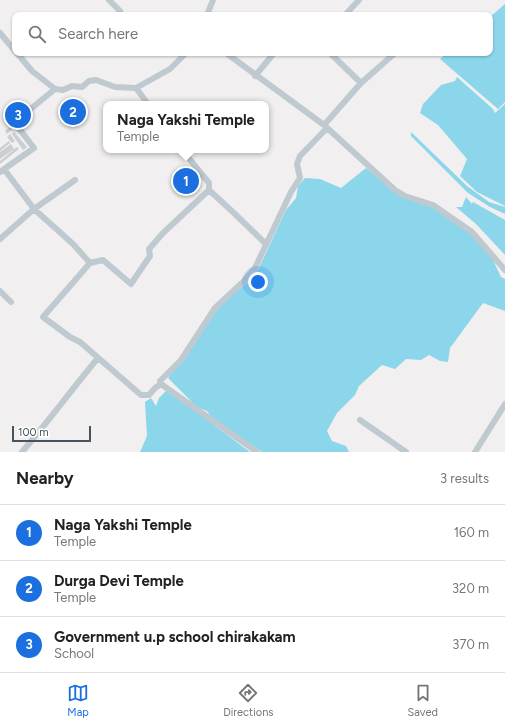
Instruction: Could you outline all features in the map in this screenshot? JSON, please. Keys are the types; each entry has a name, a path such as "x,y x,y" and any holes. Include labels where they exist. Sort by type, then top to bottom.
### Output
{"street":[{"path":"110,0 120,11"},
{"path":"208,12 212,0"},
{"path":"349,12 359,0"},
{"path":"0,33 12,47"},
{"path":"20,56 32,71 55,89 63,90 72,86 82,87 89,81 96,80 115,87 136,88 170,69 183,56"},
{"path":"230,56 325,126 395,190 405,196 433,205 472,232 505,270"},
{"path":"256,76 272,56"},
{"path":"333,56 361,83"},
{"path":"184,153 209,183 209,190 163,233 149,249 150,256 131,284 103,260 90,263 43,317 70,337 80,342 141,395 149,396 155,388 161,384 160,381 181,360 215,308 244,282 255,268 291,192 300,178 296,164 300,156 361,83 392,56"},
{"path":"136,88 146,101"},
{"path":"55,89 16,121 34,148 2,170 34,209 73,244 90,263"},
{"path":"0,239 34,209 75,180"},
{"path":"209,190 266,244"},
{"path":"0,291 11,302"},
{"path":"22,452 98,358"},
{"path":"161,384 257,452"},
{"path":"478,451 505,404"},
{"path":"360,420 406,452"}],"water":[{"path":"505,4 505,102 498,109 440,59 444,56 493,56 493,14"},
{"path":"457,77 493,109 495,113 505,104 505,206 477,192 460,176 467,159 438,125 420,113 423,104 441,85 455,81"},
{"path":"411,132 467,186 489,202 505,207 505,214 490,207 468,193 411,136"},
{"path":"366,168 401,197 435,207 473,234 493,260 501,277 505,279 505,311 483,303 450,348 448,362 440,361 429,355 421,360 406,359 395,369 382,365 359,386 355,395 337,413 327,431 332,441 346,446 349,452 262,452 212,418 207,411 194,406 168,378 174,369 187,356 208,321 224,302 248,282 259,268 286,210 296,198 298,186 305,178 320,179 341,188"},
{"path":"466,197 472,204 473,202 505,220 505,255 476,224 456,207 462,207"},
{"path":"167,390 250,452 140,452 147,436 145,402 151,398 156,406 159,398"}],"building":[{"path":"13,125 14,127 7,134 5,131"},
{"path":"14,132 27,147 23,150 12,134"},
{"path":"10,134 15,141 12,143 7,137"},
{"path":"9,141 10,143 0,151 0,148"},
{"path":"11,144 14,149 0,159 0,152"},
{"path":"17,147 19,149 0,164 0,161"},
{"path":"187,175 194,186 187,189 181,178"}],"place":[{"name":"Durga Devi Temple","path":"73,112"},
{"name":"Government u.p school chirakakam","path":"18,115"},
{"name":"Naga Yakshi Temple","path":"186,181"}]}
